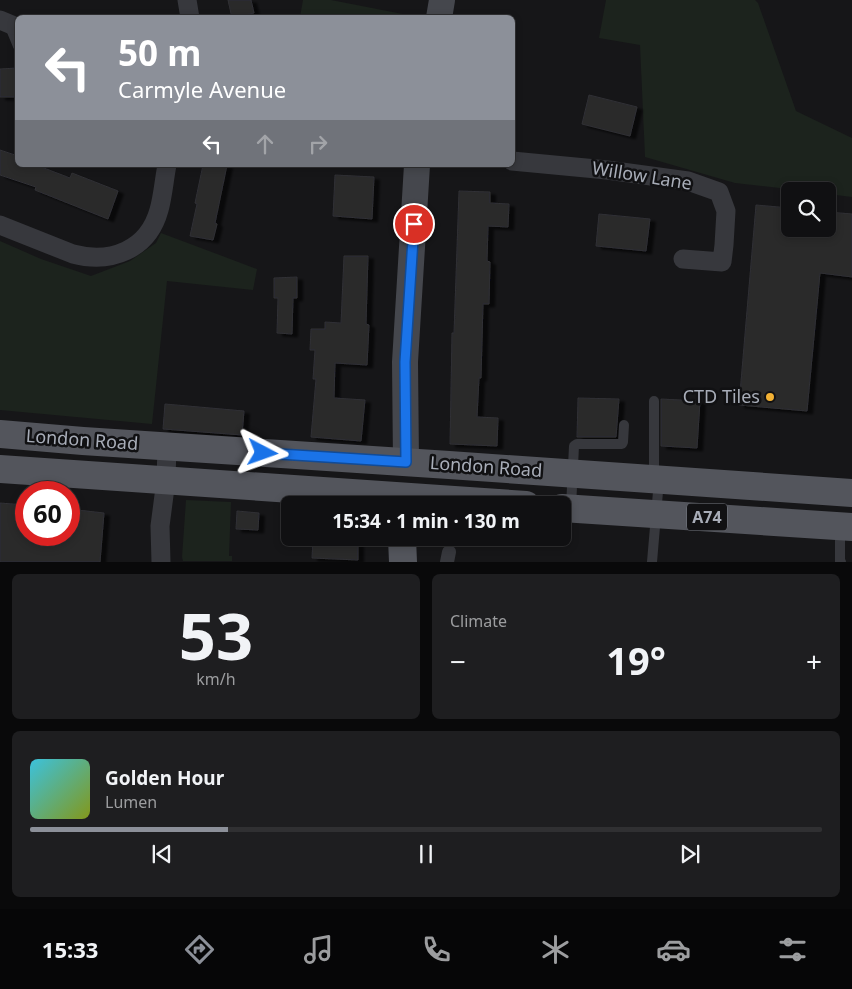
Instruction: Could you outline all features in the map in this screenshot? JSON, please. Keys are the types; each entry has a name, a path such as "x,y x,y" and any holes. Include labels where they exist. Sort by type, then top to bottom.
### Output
{"main road":[{"path":"440,15 442,0"},
{"path":"404,496 406,462 405,362 417,167"},
{"name":"London Road","path":"0,434 852,493"},
{"name":"London Road","path":"0,469 166,480 347,496"},
{"name":"A74","path":"571,508 846,527"}],"street":[{"path":"187,0 190,15"},
{"name":"Willow Lane","path":"515,161 607,170 688,181 719,192 726,211 722,262 683,259"},
{"path":"0,225 86,257 98,258 123,252 134,246 150,230 159,210 167,167"},
{"path":"161,562 160,526 166,480 167,446"}],"lane":[{"path":"6,22 15,39"},
{"path":"652,562 659,480 654,468 654,401"},
{"path":"569,496 574,446 577,444 622,444 624,425"},
{"path":"842,562 840,561 846,527"}],"shaded area":[{"path":"303,0 331,0 408,15 300,15"},
{"path":"606,0 755,0 758,3 796,111 852,138 852,197 836,195 836,182 781,182 781,188 735,183 645,157 640,45 599,38"},
{"path":"161,233 257,269 253,290 167,281 152,424 0,410 0,241 41,259 91,276 130,261 156,243"},
{"path":"186,500 231,502 229,556 232,556 232,561 183,561"}],"building":[{"path":"228,0 251,0 254,13 231,15"},
{"path":"15,68 15,97 0,97 0,69"},
{"path":"589,95 637,107 630,136 582,124"},
{"path":"0,150 15,155 15,167 41,167 70,178 72,173 118,191 108,219 35,190 36,187 0,175"},
{"path":"203,167 227,167 213,240 190,236 197,204 195,203"},
{"path":"335,175 374,177 372,219 333,216"},
{"path":"459,191 490,192 490,203 509,204 508,227 488,226 487,261 490,262 489,304 483,304 481,378 479,378 477,417 498,418 497,446 450,444 452,333 454,333"},
{"path":"756,205 781,207 781,237 836,237 836,213 852,214 852,277 820,273 807,411 739,405"},
{"path":"599,214 650,219 646,251 596,246"},
{"path":"344,256 368,256 366,324 369,325 367,365 335,363 334,398 365,400 361,441 311,437 316,379 313,379 315,350 310,350 311,329 325,329 325,322 341,323"},
{"path":"297,277 297,298 293,298 292,334 277,333 278,298 274,298 274,278"},
{"path":"578,398 619,399 616,437 577,437"},
{"path":"661,399 700,401 697,448 661,446"},
{"path":"165,404 244,411 242,435 163,429"},
{"path":"0,503 15,504 15,546 80,546 80,510 104,513 100,562 0,562"},
{"path":"237,511 259,513 258,530 236,529"},
{"path":"313,546 358,546 358,560 312,558"}],"place":[{"name":"CTD Tiles","path":"770,397"}],"route":[{"path":"263,453 406,462 405,362 414,224"}]}
